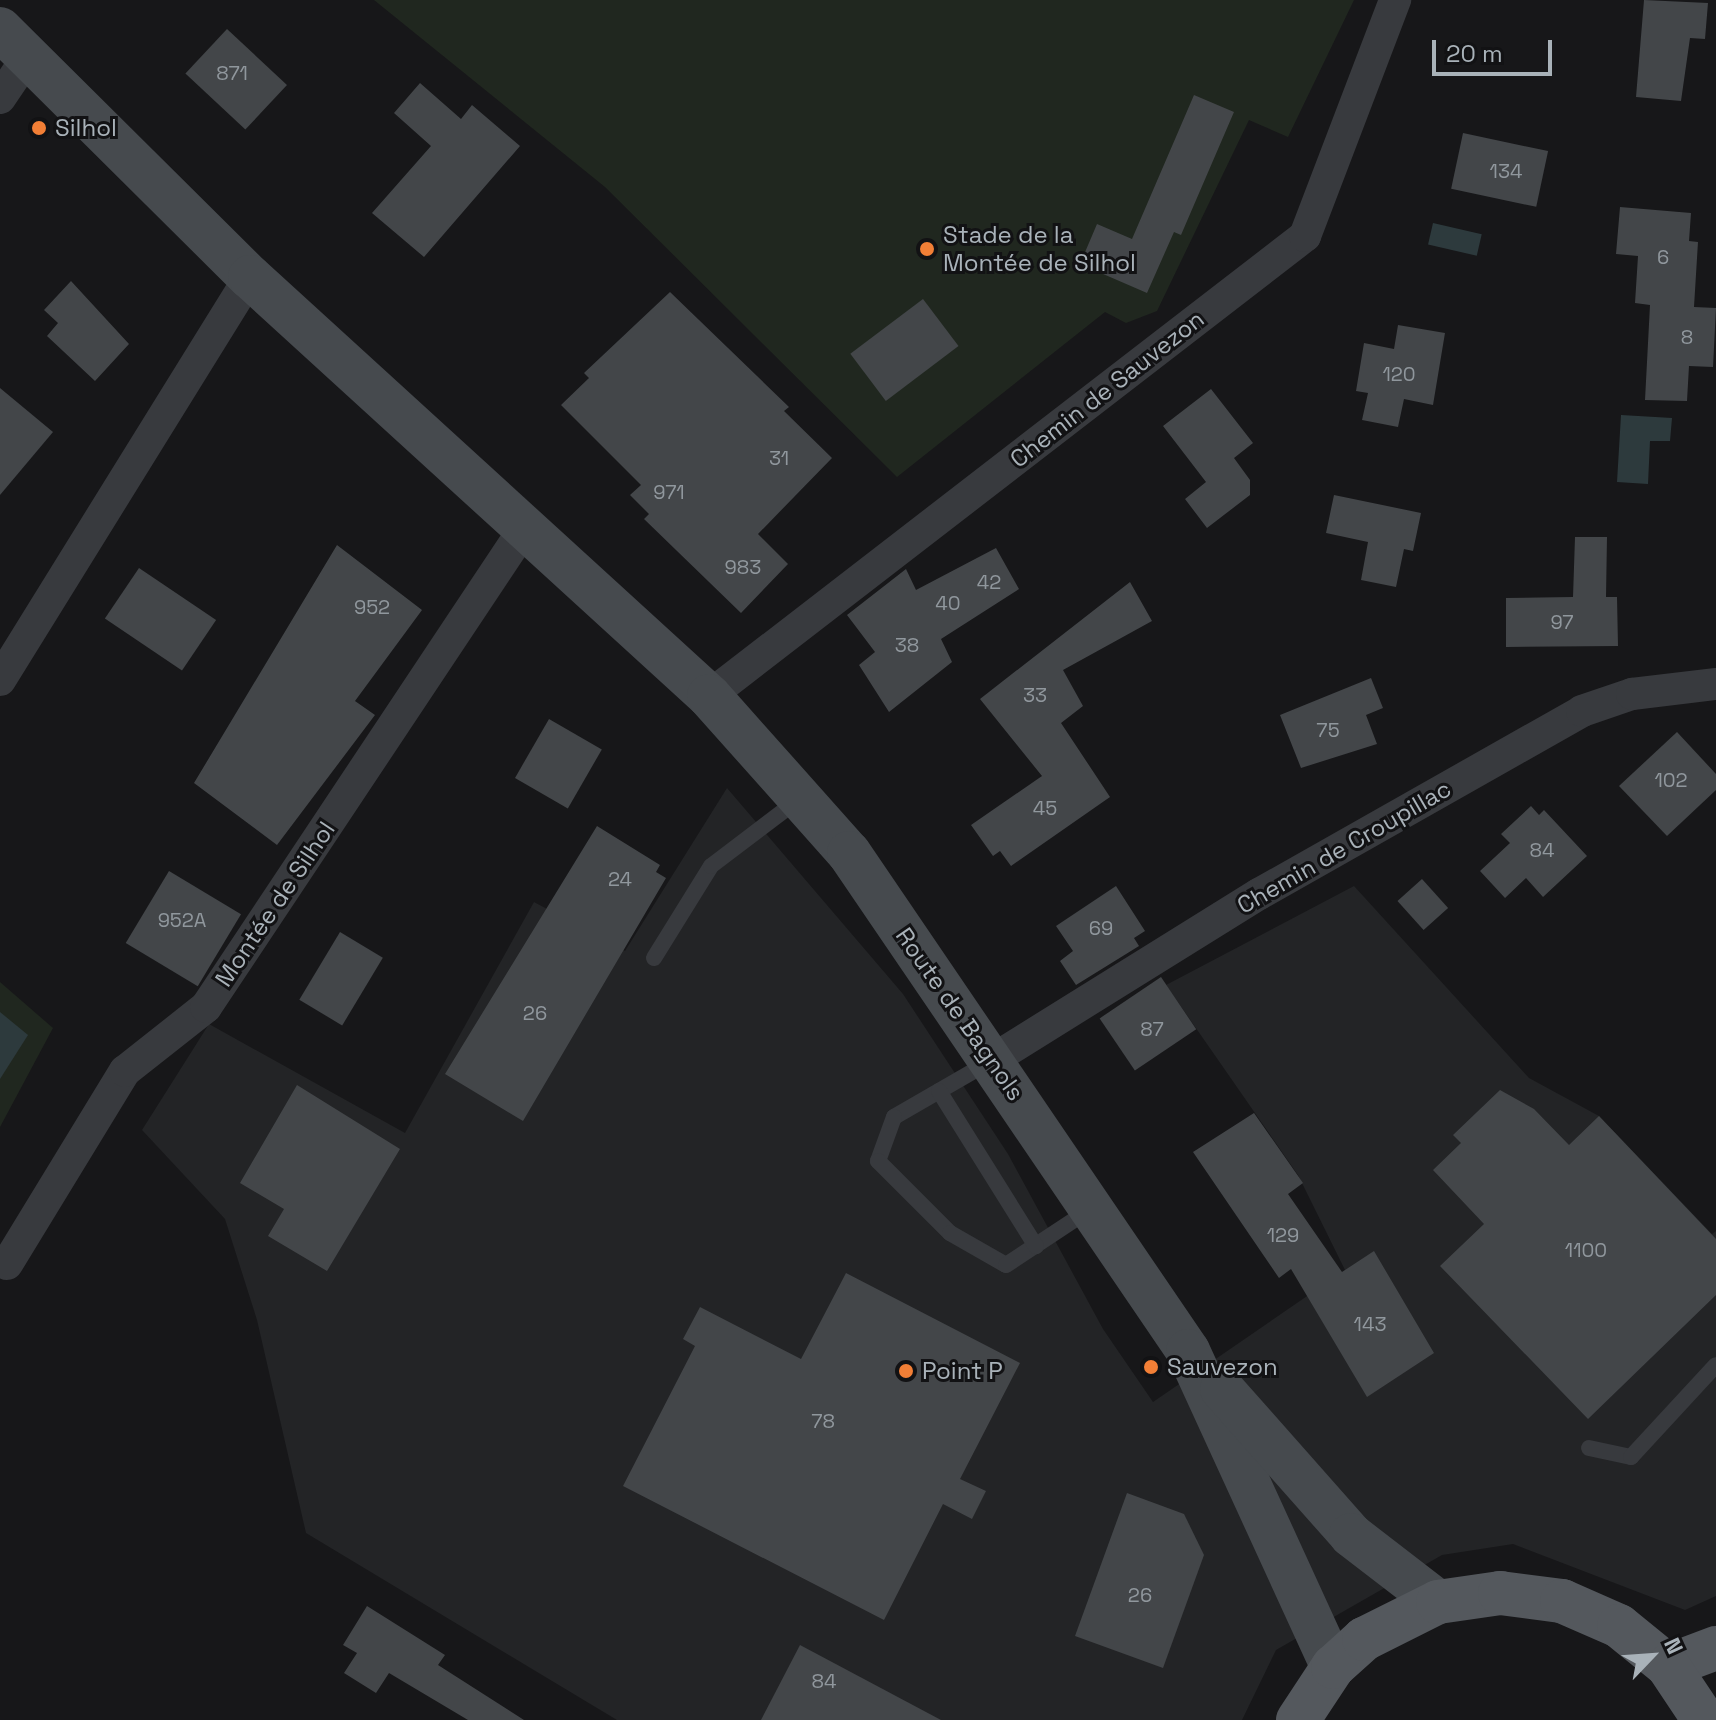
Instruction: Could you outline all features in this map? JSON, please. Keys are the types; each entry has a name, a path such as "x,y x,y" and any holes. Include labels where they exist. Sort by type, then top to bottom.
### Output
{"main road":[{"path":"14,44 250,277 709,696"},
{"name":"Route de Bagnols","path":"709,696 802,796 849,853 1094,1207 1188,1351 1351,1535 1438,1602"},
{"name":"Route de Bagnols","path":"1188,1351 1333,1667"},
{"path":"1298,1720 1333,1667 1364,1639 1438,1602 1500,1593 1562,1601 1619,1626 1668,1666 1704,1720"},
{"path":"1668,1666 1716,1648"}],"street":[{"name":"Chemin de Sauvezon","path":"709,696 1305,236 1395,0"},
{"path":"0,98 14,44"},
{"path":"0,680 250,277"},
{"name":"Montée de Silhol","path":"7,1264 125,1071 206,1007 526,526"},
{"name":"Chemin de Croupillac","path":"992,1060 1259,894 1582,711 1632,694 1716,684"}],"lane":[{"path":"654,958 711,866 802,796"},
{"path":"992,1060 894,1117 878,1161 950,1233 1006,1265 1094,1207"},
{"path":"939,1091 1036,1246"},
{"path":"1589,1448 1631,1457 1716,1365"}],"shaded area":[{"name":"Stade de la Montée de Silhol","path":"374,0 1354,0 1288,137 1249,120 1157,311 1126,323 1105,312 897,477 605,187"},
{"path":"1433,223 1482,234 1477,256 1428,244"},
{"path":"1621,415 1672,418 1670,441 1650,441 1648,484 1617,482"},
{"path":"727,788 903,994 1008,1154 1103,1329 1153,1402 1345,1270 1298,1175 1166,985 1354,886 1529,1078 1599,1116 1712,1234 1716,1231 1716,1596 1685,1610 1513,1544 1442,1555 1276,1650 1242,1720 617,1720 306,1533 257,1320 225,1219 142,1130 209,1024 405,1133 534,902 625,951"},
{"path":"0,982 53,1028 0,1127"},
{"path":"0,1012 28,1035 0,1079"}],"building":[{"path":"1644,0 1708,3 1705,39 1690,38 1681,101 1636,97"},
{"path":"227,29 287,85 245,130 185,74"},
{"path":"420,83 461,119 472,105 520,146 424,257 372,213 431,146 394,113"},
{"path":"1194,95 1234,112 1181,235 1174,232 1147,293 1080,264 1097,224 1132,239"},
{"path":"1463,133 1548,151 1536,207 1451,189"},
{"path":"1620,207 1691,213 1689,241 1698,242 1694,307 1716,308 1713,367 1689,366 1687,401 1645,400 1650,305 1635,303 1638,256 1616,254"},
{"path":"71,281 129,344 95,381 47,336 58,323 44,310"},
{"path":"670,292 789,407 784,411 832,458 758,534 788,564 741,613 644,519 649,514 630,495 641,485 561,405 589,378 584,373"},
{"path":"923,299 959,346 886,401 850,354"},
{"path":"1398,325 1445,333 1433,405 1404,399 1398,427 1362,420 1368,393 1356,391 1364,343 1394,349"},
{"path":"0,388 53,432 0,495"},
{"path":"1211,389 1253,443 1234,458 1250,480 1250,495 1207,528 1185,499 1206,482 1163,426"},
{"path":"1334,495 1421,513 1413,551 1404,549 1396,587 1361,580 1368,542 1326,533"},
{"path":"1575,537 1607,537 1606,597 1617,597 1618,646 1506,647 1506,598 1573,597"},
{"path":"337,545 422,610 355,701 375,715 277,845 194,783"},
{"path":"996,548 1019,589 941,639 952,662 889,712 859,665 875,652 847,615 906,569 916,590"},
{"path":"139,568 216,620 182,671 105,619"},
{"path":"1130,582 1152,621 1063,670 1083,706 1061,723 1110,797 1011,866 1000,851 993,856 971,825 1042,776 980,699"},
{"path":"1371,678 1383,708 1366,715 1377,744 1301,768 1280,715"},
{"path":"549,719 602,750 568,808 515,778"},
{"path":"1677,732 1716,774 1716,790 1667,836 1619,786"},
{"path":"1531,806 1539,815 1544,810 1587,856 1543,897 1526,878 1505,898 1480,871 1510,843 1501,834"},
{"path":"597,826 660,865 656,872 666,878 523,1121 445,1074"},
{"path":"169,871 241,914 198,986 126,943"},
{"path":"1422,879 1448,908 1424,930 1397,901"},
{"path":"1116,886 1145,931 1134,938 1139,946 1076,985 1060,961 1073,951 1056,926"},
{"path":"340,932 383,958 342,1025 299,1000"},
{"path":"1161,977 1196,1029 1135,1071 1100,1018"},
{"path":"297,1085 400,1149 327,1271 268,1236 284,1209 240,1183"},
{"path":"1500,1090 1534,1109 1569,1145 1599,1116 1716,1239 1716,1295 1588,1419 1440,1266 1484,1224 1433,1170 1461,1143 1453,1135"},
{"path":"1254,1113 1303,1183 1288,1194 1342,1272 1374,1251 1434,1353 1367,1397 1291,1269 1279,1278 1193,1152"},
{"path":"846,1273 1020,1363 960,1479 986,1491 972,1519 943,1504 884,1620 623,1486 695,1346 683,1339 700,1307 801,1359"},
{"path":"1127,1493 1184,1514 1204,1555 1163,1668 1075,1636"},
{"path":"367,1606 445,1655 438,1665 524,1720 468,1720 389,1673 376,1693 344,1673 357,1653 343,1645"},
{"path":"800,1645 941,1720 761,1720"}],"place":[{"name":"Silhol","path":"39,128"},
{"name":"Stade de la Montée de Silhol","path":"927,249"},
{"name":"Sauvezon","path":"1151,1367"},
{"name":"Point P","path":"906,1371"}]}
